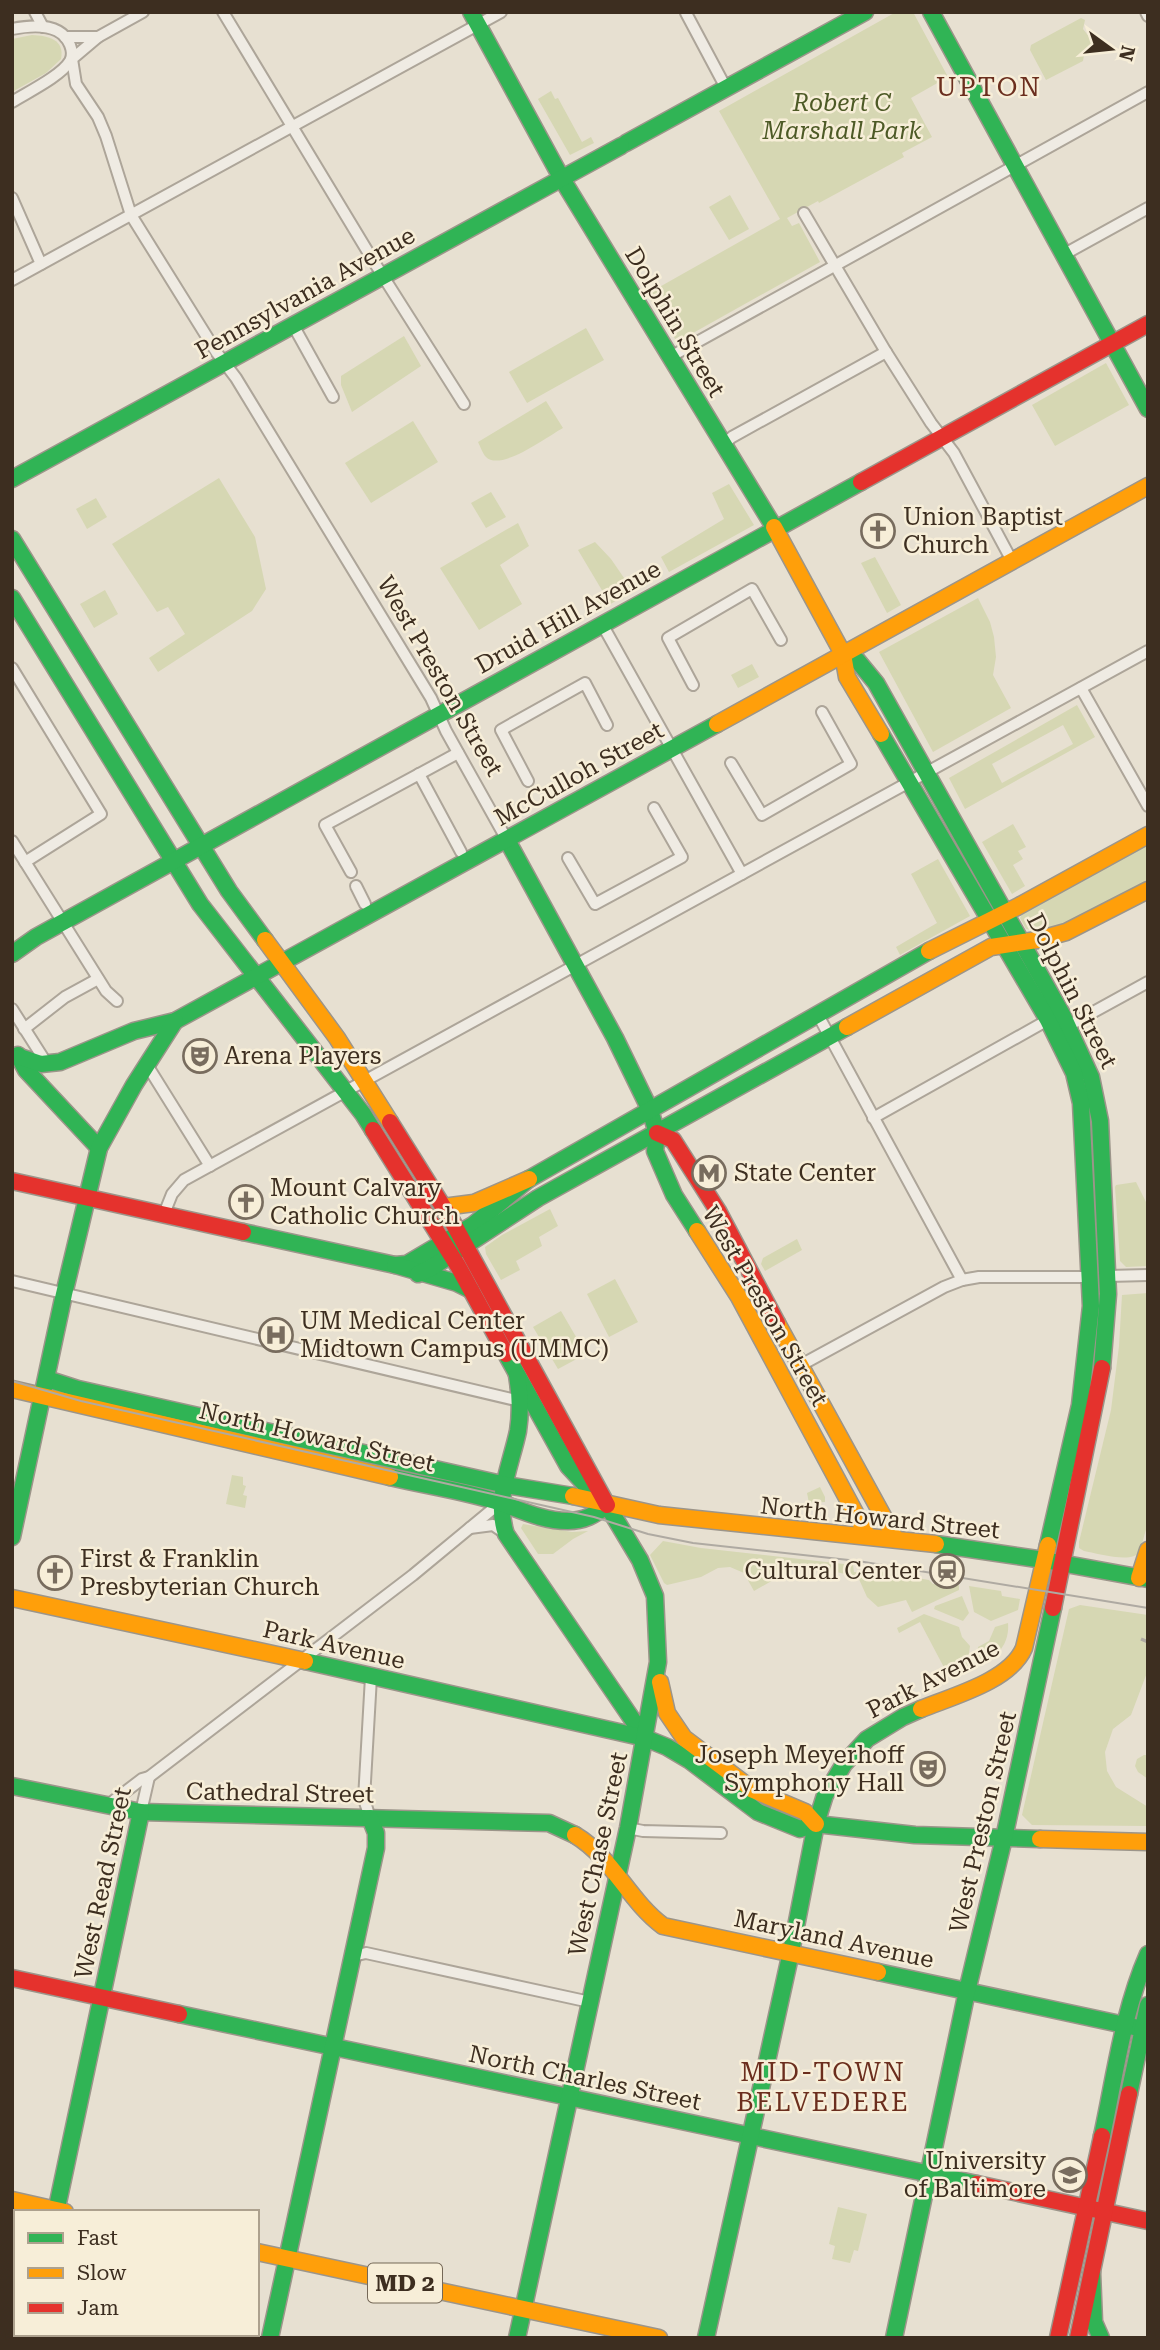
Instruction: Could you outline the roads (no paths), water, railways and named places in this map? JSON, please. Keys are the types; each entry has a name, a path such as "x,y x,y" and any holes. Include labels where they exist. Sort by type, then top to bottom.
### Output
{"main road":[{"name":"Pennsylvania Avenue","path":"12,480 865,12"},
{"path":"931,12 1148,409"},
{"name":"Dolphin Street","path":"475,18 562,179 774,530 843,654 847,677 991,920 1068,1058 1079,1088 1100,1277 1086,1370 1044,1560"},
{"name":"Druid Hill Avenue","path":"12,954 63,922 201,845 1148,324"},
{"name":"McCulloh Street","path":"47,1064 61,1062 134,1031 175,1021 256,979 1148,486"},
{"path":"12,539 229,891 337,1038 463,1239 607,1505 640,1560 655,1597 658,1662 664,1706 675,1729 753,1790 806,1812 816,1824 882,1833 1148,1842"},
{"path":"12,598 201,904 256,979 363,1114 471,1290 513,1363 527,1403 568,1466 580,1481 607,1505"},
{"name":"Dolphin Street","path":"843,654 857,660 870,674 1007,912 1090,1070 1098,1101 1102,1373 1064,1564"},
{"path":"443,1206 474,1203 529,1179 960,934 1007,912 1148,835"},
{"name":"West Preston Street","path":"507,840 576,965 650,1110 657,1133 654,1151 674,1195 739,1297 867,1535"},
{"path":"418,1274 463,1239 987,950 1066,932 1148,890"},
{"path":"12,1537 64,1294 99,1148 175,1021"},
{"path":"15,1053 33,1063 47,1064"},
{"path":"15,1053 26,1070 99,1148"},
{"name":"West Preston Street","path":"657,1133 673,1140 697,1177 895,1538"},
{"path":"463,1239 529,1179"},
{"path":"12,1181 395,1265 418,1274 457,1283 471,1290"},
{"path":"395,1265 447,1249"},
{"name":"North Howard Street","path":"47,1379 78,1389 506,1485 579,1497 659,1515 739,1525 895,1538 1144,1578"},
{"name":"North Howard Street","path":"12,1389 500,1503 538,1518 557,1521 594,1517 607,1505"},
{"path":"500,1503 518,1427 527,1403"},
{"name":"West Chase Street","path":"500,1503 499,1530 645,1738 628,1828 517,2338"},
{"path":"1144,1578 1148,1550"},
{"name":"Park Avenue","path":"706,2338 791,1952 816,1824 825,1795 844,1764 867,1739 903,1717 1001,1675 1019,1660 1026,1643 1044,1560"},
{"name":"West Preston Street","path":"894,2338 967,1991 1004,1838 1064,1564"},
{"name":"Park Avenue","path":"12,1598 645,1738 689,1760 742,1802 766,1816 800,1829 816,1824"},
{"path":"645,1738 658,1662"},
{"name":"Cathedral Street","path":"12,1786 141,1812 549,1823"},
{"name":"West Read Street","path":"59,2210 141,1812"},
{"path":"271,2338 377,1841 370,1818"},
{"name":"Maryland Avenue","path":"549,1823 586,1842 600,1854 646,1913 663,1926 1145,2029"},
{"path":"1058,2338 1126,2025 1138,1977 1148,1954"},
{"name":"North Charles Street","path":"12,1978 1148,2221"},
{"path":"1078,2338 1148,2005"},
{"path":"12,2200 55,2210"},
{"name":"MD 2","path":"259,2252 659,2338"},
{"path":"1092,2272 1094,2322 1101,2338"}],"street":[{"path":"27,27 29,12"},
{"path":"35,12 43,27"},
{"path":"12,102 64,68 98,37 143,12"},
{"path":"223,12 374,262 385,275 464,404"},
{"path":"12,280 292,127 475,18 501,12"},
{"path":"686,13 726,88"},
{"path":"12,29 53,29 70,43 76,84 49,78"},
{"path":"65,37 98,37"},
{"name":"West Preston Street","path":"76,84 98,117 106,136 131,215 236,378 404,652 507,840"},
{"path":"670,357 1148,92"},
{"path":"12,198 41,264"},
{"path":"1063,255 1148,208"},
{"path":"804,213 886,352 954,453 1012,561"},
{"path":"293,325 333,397"},
{"path":"724,444 732,437 886,352"},
{"path":"694,685 668,638 752,589 781,640"},
{"path":"603,624 742,874"},
{"path":"164,1214 178,1186 210,1166 1148,651"},
{"path":"12,668 101,814 25,862"},
{"path":"528,781 501,730 585,683 607,725"},
{"path":"1081,688 1148,806"},
{"path":"731,763 762,814 851,764 822,712"},
{"path":"351,872 326,825 458,753"},
{"path":"419,774 461,852"},
{"path":"568,858 596,904 682,857 654,808"},
{"path":"12,841 98,979 117,1001"},
{"path":"356,886 365,904"},
{"path":"24,1029 65,997 98,979"},
{"path":"1068,1026 1148,982"},
{"path":"12,1009 47,1064"},
{"path":"818,1015 961,1280"},
{"path":"873,1118 1048,1020"},
{"path":"147,1065 210,1166"},
{"path":"801,1365 961,1280 979,1277 1148,1275"},
{"path":"12,1281 527,1403"},
{"name":"West Read Street","path":"108,1805 142,1779 149,1777 413,1575 500,1503"},
{"path":"467,1529 499,1530"},
{"path":"370,1677 364,1799 370,1818"},
{"name":"West Read Street","path":"141,1812 149,1777"},
{"path":"628,1828 643,1831 721,1833"},
{"path":"353,1956 366,1953 590,2002"}],"tram line":[{"path":"12,1381 81,1401 594,1517 648,1534 693,1543 858,1561 1148,1608"}],"railway":[{"path":"1141,1639 1148,1642"}],"place":[{"name":"Union Baptist Church","path":"878,531"},
{"name":"Arena Players","path":"200,1056"},
{"name":"State Center","path":"709,1173"},
{"name":"Mount Calvary Catholic Church","path":"246,1202"},
{"name":"UM Medical Center Midtown Campus (UMMC)","path":"276,1335"},
{"name":"Cultural Center","path":"947,1571"},
{"name":"First & Franklin Presbyterian Church","path":"55,1573"},
{"name":"Joseph Meyerhoff Symphony Hall","path":"928,1769"},
{"name":"University of Baltimore","path":"1070,2175"}],"district":[{"name":"UPTON","path":"989,87"},
{"name":"MID-TOWN BELVEDERE","path":"823,2087"}],"park label":[{"name":"Robert C Marshall Park","path":"842,117"}]}
